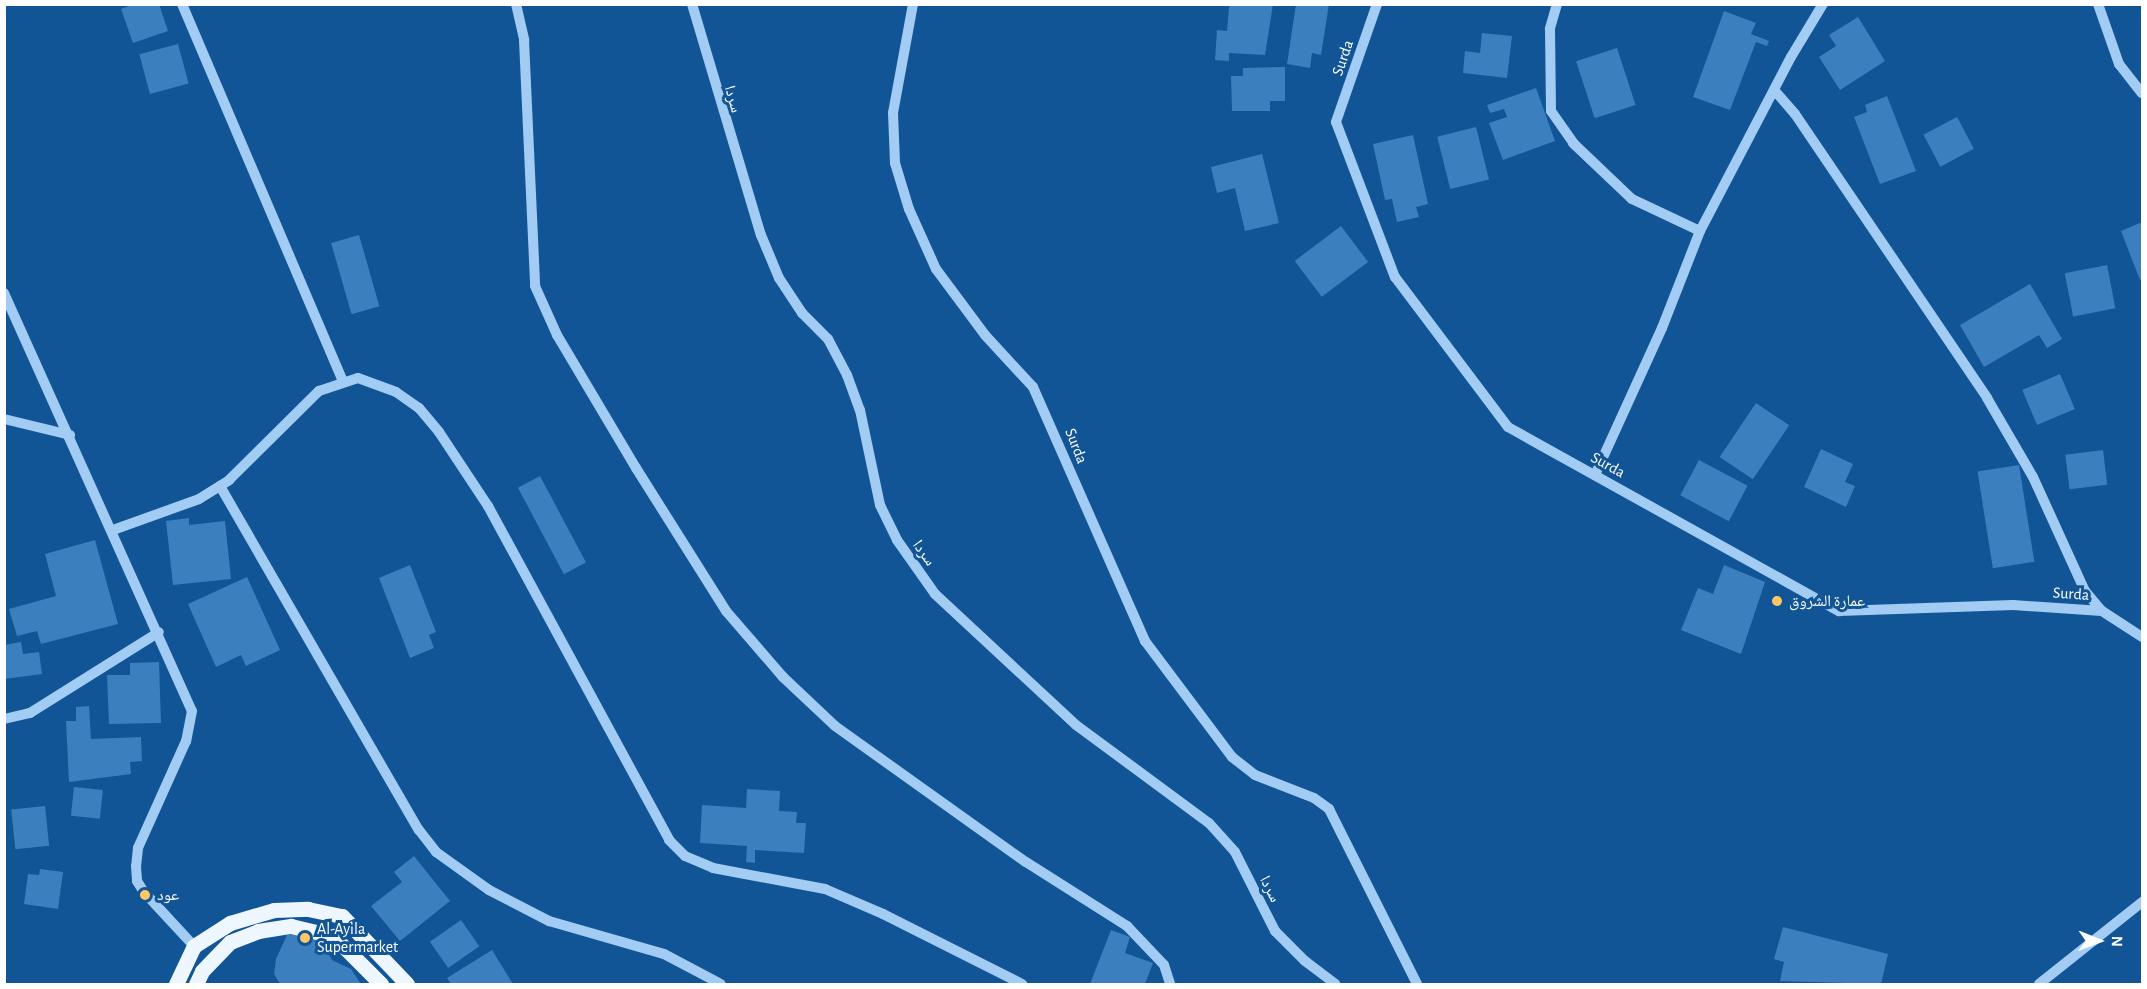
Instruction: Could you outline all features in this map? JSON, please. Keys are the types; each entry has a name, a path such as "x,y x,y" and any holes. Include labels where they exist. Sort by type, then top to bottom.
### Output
{"main road":[{"path":"176,984 194,946 230,923 274,909 308,909 342,916 407,984"},
{"path":"196,984 210,961 230,942 248,934 277,927 304,927 333,936 381,984"},
{"path":"194,946 210,961"}],"street":[{"path":"182,4 343,381"},
{"path":"516,4 524,40 535,286 557,335 636,468 726,611 783,676 836,726 1026,862 1127,926 1164,965 1170,984"},
{"name":"سردا","path":"692,4 761,235 779,278 802,313 828,339 847,375 860,410 880,505 902,548 935,594 1076,725 1209,823 1235,852 1275,931 1305,961 1335,984"},
{"name":"Surda","path":"913,4 893,113 895,163 909,209 936,269 985,334 1033,387 1145,641 1232,757 1255,775 1314,798 1329,809 1417,984"},
{"name":"Surda","path":"1377,4 1336,123 1395,277 1508,427 1839,611 2013,605 2102,611 2142,637"},
{"path":"1557,4 1550,28 1551,111 1573,143 1632,199 1700,231"},
{"path":"1595,475 1662,328 1700,231 1823,4"},
{"path":"2098,4 2119,64 2142,93"},
{"path":"1775,91 1795,114 1987,398 2033,477 2085,591 2102,611"},
{"path":"4,293 159,632 192,711 186,741 138,848 136,873 144,892 194,946"},
{"path":"113,530 199,499 220,486 312,396 343,381 358,378 375,381 419,408 439,432 488,506 669,840 685,856 712,868 825,889 883,914 1022,984"},
{"path":"4,419 70,435"},
{"path":"220,486 419,830 436,852 489,890 549,921 664,954 721,984"},
{"path":"4,719 30,713 159,632"},
{"path":"2039,984 2142,902"}],"building":[{"path":"134,4 159,4 168,31 133,43 121,9"},
{"path":"1233,4 1273,4 1265,55 1229,53 1229,61 1215,60 1217,30 1227,31 1229,7"},
{"path":"1296,4 1329,4 1321,55 1312,53 1310,68 1287,64"},
{"path":"1724,11 1756,23 1751,34 1769,41 1767,46 1756,42 1730,110 1693,97"},
{"path":"1858,17 1885,61 1840,90 1819,57 1836,46 1829,35"},
{"path":"1482,33 1512,36 1507,78 1463,73 1465,51 1480,53"},
{"path":"178,44 189,84 150,94 139,54"},
{"path":"1617,48 1636,105 1595,118 1576,61"},
{"path":"1285,67 1285,101 1270,101 1270,111 1232,111 1231,76 1243,76 1243,68"},
{"path":"1536,88 1555,141 1503,160 1489,123 1507,117 1504,109 1490,113 1487,105"},
{"path":"1887,96 1916,171 1880,184 1854,117 1867,112 1865,105"},
{"path":"1957,117 1974,149 1940,167 1923,135"},
{"path":"1476,127 1489,179 1450,189 1437,137"},
{"path":"1413,135 1428,204 1416,207 1419,217 1397,222 1392,199 1385,200 1373,144"},
{"path":"1262,154 1279,223 1245,231 1235,188 1217,193 1211,167"},
{"path":"2142,222 2142,279 2140,280 2121,231"},
{"path":"1341,226 1368,262 1322,297 1295,261"},
{"path":"359,235 379,306 352,314 331,243"},
{"path":"2107,265 2115,308 2073,316 2065,273"},
{"path":"2030,284 2062,339 2047,348 2039,335 1984,367 1960,325"},
{"path":"2060,374 2075,409 2037,425 2022,390"},
{"path":"1756,403 1789,425 1753,479 1720,457"},
{"path":"1821,449 1853,464 1845,482 1855,486 1846,507 1804,487"},
{"path":"2103,450 2107,485 2070,489 2065,455"},
{"path":"1699,460 1748,486 1729,521 1680,495"},
{"path":"2019,465 2034,562 1993,568 1978,472"},
{"path":"540,476 586,563 564,574 518,488"},
{"path":"189,518 189,525 225,521 231,579 173,585 166,521"},
{"path":"95,540 118,624 41,644 37,631 17,636 9,609 56,596 45,554"},
{"path":"410,565 436,632 429,635 434,648 410,658 379,578"},
{"path":"1724,565 1765,582 1741,654 1681,630 1698,588 1713,594"},
{"path":"247,577 280,650 246,666 241,655 216,667 188,604"},
{"path":"21,642 23,654 39,652 42,674 4,679 4,645"},
{"path":"159,662 161,723 109,724 107,675 130,675 130,663"},
{"path":"89,706 91,739 141,737 142,761 130,762 131,774 69,782 66,721 76,721 76,707"},
{"path":"74,787 103,790 100,819 71,816"},
{"path":"747,789 780,791 779,811 797,812 796,823 806,823 804,853 755,850 755,863 746,862 747,846 700,843 702,805 746,808"},
{"path":"45,806 49,846 15,849 11,810"},
{"path":"414,856 450,901 400,941 371,906 402,882 394,872"},
{"path":"40,869 63,872 58,909 24,904 28,874 39,875"},
{"path":"461,920 479,946 448,968 430,942"},
{"path":"1783,927 1888,954 1881,984 1780,981 1784,962 1774,959"},
{"path":"1111,930 1130,937 1125,953 1153,963 1145,984 1090,984"},
{"path":"299,933 323,944 332,960 351,969 361,984 280,984 274,974 276,959 287,935"},
{"path":"492,950 513,984 451,984 447,978"}],"place":[{"name":"عمارة الشروق","path":"1777,601"},
{"name":"عود","path":"145,895"},
{"name":"Al-Ayila Supermarket","path":"305,938"}]}
